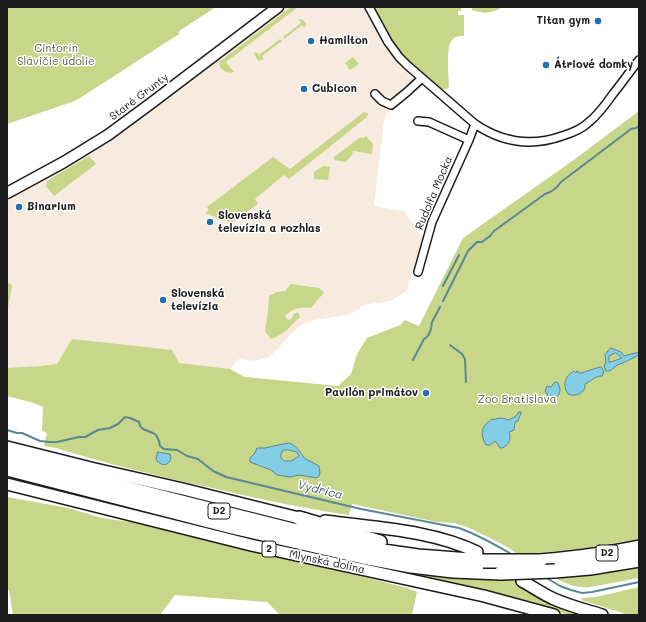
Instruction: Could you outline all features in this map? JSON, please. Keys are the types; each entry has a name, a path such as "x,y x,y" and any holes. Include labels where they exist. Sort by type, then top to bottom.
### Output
{"highway":[{"name":"D2","path":"7,458 341,542 383,551 433,558 480,557 540,561 610,553 639,547"},
{"name":"D2","path":"7,469 225,525 363,557 411,566 453,571 502,573 555,571 596,567 639,560"},
{"path":"298,518 433,558"}],"main road":[{"path":"7,447 298,518 399,530 454,542 465,546 480,557"},
{"name":"Mlynská dolina","path":"7,484 251,545 484,596 554,615"},
{"path":"522,581 554,599 602,615"}],"street":[{"name":"Staré Grunty","path":"7,193 64,162 108,135 278,7"},
{"path":"368,7 388,42 407,65 475,124 495,136 510,140 523,142 543,142 573,132 589,123 639,60"},
{"path":"375,94 382,101 391,105 422,78"},
{"path":"418,121 429,122 469,140"},
{"name":"Rudolfa Mocka","path":"418,272 432,222 475,124"}],"shaded area":[{"name":"Slovenská televízia a rozhlas","path":"286,7 365,7 394,56 424,85 387,113 384,120 374,206 404,211 420,234 424,237 406,291 391,301 363,305 355,312 347,315 314,320 303,324 267,358 252,361 239,359 230,369 7,373 7,200 40,179 112,138"}],"green space":[{"name":"Cintorín Slávičie údolie","path":"7,7 216,7 179,31 179,34 80,98 7,124"},
{"path":"291,7 298,7 226,62 234,72 226,72 222,69 219,62"},
{"path":"373,7 461,7 461,11 458,11 458,15 464,15 464,36 454,38 449,48 449,88 442,90 413,66 395,47"},
{"path":"472,7 502,7 495,11 484,13 472,10"},
{"path":"299,19 303,20 306,24 305,28 302,25 284,39 283,37 301,23"},
{"path":"280,39 282,41 262,56 264,59 259,61 257,59 254,54 256,52 259,55"},
{"path":"353,57 359,64 350,70 345,63"},
{"name":"Zoo Bratislava","path":"639,111 639,539 586,548 530,554 516,553 490,538 467,527 454,523 437,522 352,504 349,515 276,502 184,482 44,446 47,433 42,431 43,407 7,396 7,368 57,364 72,339 172,350 179,363 230,369 245,377 338,386 351,374 357,354 367,338 400,325 405,320 419,326 463,238 575,159"},
{"path":"364,112 368,113 367,117 289,179 284,175 255,199 258,204 231,223 205,213 209,210 207,207 273,157 290,169"},
{"path":"366,136 373,144 372,154 353,151 352,155 346,162 334,160 334,157 359,138"},
{"path":"89,156 96,164 54,196 46,186 47,181"},
{"path":"323,166 330,167 328,180 314,179 314,172"},
{"path":"7,283 11,284 12,286 7,313"},
{"path":"291,284 319,288 324,292 311,308 297,308 285,315 287,319 290,320 294,314 298,312 300,317 283,333 271,339 265,331 269,296 277,292 285,291"},
{"path":"7,497 68,508 102,518 152,525 408,588 417,592 412,615 280,615 267,602 175,595 160,615 13,615 9,591 7,588"},
{"path":"373,566 446,577 513,580 528,590 584,615 571,615 475,589"},
{"path":"639,567 639,578 590,587 572,586 556,578 603,572"},
{"path":"639,587 639,615 629,615 581,600 582,598 596,597"}],"water":[{"path":"611,348 621,352 624,356 639,352 639,355 617,365 610,371 606,371 604,366 606,362 605,355","holes":["616,353 622,358 611,362 609,362 609,356"]},
{"path":"601,367 604,372 602,376 599,376 585,384 584,390 580,393 575,395 568,394 565,387 565,381 568,375 574,371 576,373 577,371 580,373"},
{"path":"557,382 560,387 560,392 556,398 553,399 549,397 545,391 547,386 551,387"},
{"path":"519,412 521,413 518,421 515,422 514,430 509,432 510,437 507,445 500,448 495,441 490,445 486,445 482,433 486,424 492,419 501,418 509,420 516,416"},
{"path":"289,443 291,444 298,449 304,458 319,466 319,476 317,478 299,475 290,477 277,475 271,470 250,462 250,458 255,453 257,448","holes":["284,450 297,452 299,456 291,461 284,461 281,458 281,454"]},
{"path":"158,452 170,454 171,458 167,464 163,465 156,460"}],"waterway":[{"path":"443,301 468,251 477,242 482,242 494,231 545,194 554,190 561,182 631,129 639,126"},
{"path":"443,286 459,255"},
{"path":"413,360 424,339 428,336 432,322 440,307"},
{"path":"450,345 462,354 465,359 466,382"},
{"name":"Vydrica","path":"7,430 22,433 40,441 57,442 85,437 98,430 110,428 118,424 125,417 130,418 139,422 143,429 156,435 160,446 164,449 177,450 187,456 198,459 213,471 226,477 361,509 459,528 487,540 513,555"},
{"name":"Vydrica","path":"545,577 560,586 582,593 639,582"}],"place":[{"name":"Titan gym","path":"598,21"},
{"name":"Hamilton","path":"311,41"},
{"name":"Átriové domky","path":"546,65"},
{"name":"Cubicon","path":"304,89"},
{"name":"Binarium","path":"19,207"},
{"name":"Slovenská televízia a rozhlas","path":"210,222"},
{"name":"Slovenská televízia","path":"163,300"},
{"name":"Pavilón primátov","path":"426,393"}]}
